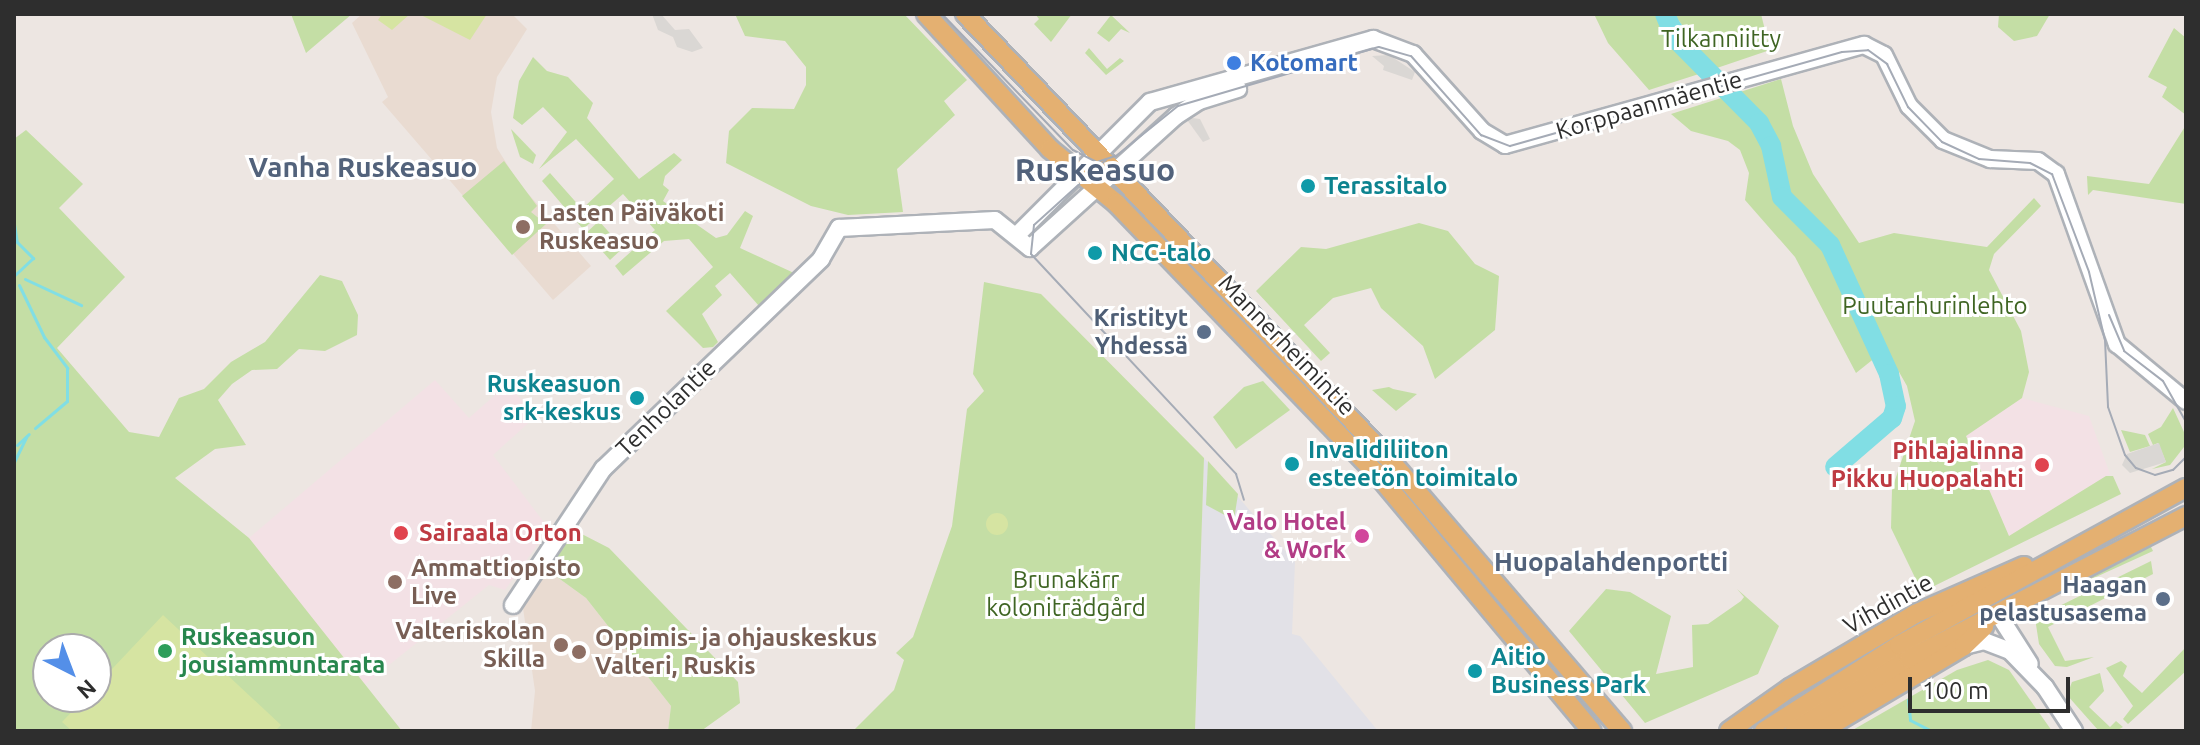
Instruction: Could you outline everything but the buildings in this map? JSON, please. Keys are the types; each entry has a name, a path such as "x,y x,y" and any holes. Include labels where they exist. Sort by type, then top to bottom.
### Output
{"main road":[{"name":"Mannerheimintie","path":"926,14 1023,122 1078,173 1098,187 1376,473 1592,731"},
{"name":"Mannerheimintie","path":"965,14 1398,469 1622,731"},
{"name":"Vihdintie","path":"1764,731 1847,675 2186,488"},
{"path":"1794,731 1909,659 2186,516"},
{"name":"Vihdintie","path":"1729,731 1802,681 1960,593 2082,543"},
{"path":"1960,593 1980,601 1998,614"},
{"path":"1821,731 1964,646 1998,614"}],"street":[{"path":"1373,39 1385,43 1199,101 1030,248 1017,235 1078,173 1095,151 1157,99 1373,39"},
{"name":"Korppaanmäentie","path":"1385,43 1413,54 1482,131 1505,145 1849,47 1873,48 1888,60 1915,114 1943,140 1980,156 2031,160 2049,167 2062,187 2117,344 2186,401"},
{"name":"Tenholantie","path":"513,605 603,469 821,259 839,228 995,220 1017,235"},
{"path":"1998,614 2036,677 2074,731"},
{"path":"1964,646 1995,643 2036,677"}],"shaded area":[{"path":"362,14 512,14 527,29 497,77 491,112 497,148 518,182 591,266 553,300 382,102 388,97 352,23"},
{"path":"652,14 661,14 675,30 689,29 703,48 692,52 677,47 673,37 658,30"},
{"path":"1389,55 1415,72 1412,80 1383,70 1384,66 1372,56"},
{"path":"1185,117 1200,119 1210,139 1203,142"},
{"name":"Sairaala Orton","path":"513,379 517,395 536,416 493,455 549,529 505,590 489,585 364,685 249,538 435,380 469,418"},
{"name":"Pihlajalinna Pikku Huopalahti","path":"2022,398 2089,416 2110,474 2009,537 1966,435"},
{"path":"2159,443 2166,462 2130,473 2122,465 2127,454"},
{"path":"1204,458 1295,562 1292,634 1300,636 1378,731 1195,731"},
{"name":"Oppimis- ja ohjauskeskus Valteri, Ruskis","path":"546,569 586,598 671,706 668,731 531,731 535,691 523,608"}],"green space":[{"path":"291,14 325,16 352,14 306,53"},
{"path":"382,14 410,14 392,30 378,20"},
{"path":"419,14 487,14 470,40"},
{"path":"735,14 904,14 967,80 944,101 955,115 897,169 903,212 848,215 811,206 726,163 729,131 752,108 794,109 806,85 806,67 785,41 745,36"},
{"path":"1035,14 1072,14 1051,42 1034,24 1039,19"},
{"path":"1594,14 1660,14 1674,43 1702,73 1649,90 1608,43"},
{"name":"Tilkanniitty","path":"1674,14 1761,14 1770,50 1714,69"},
{"path":"1999,14 2050,14 2037,36 2014,41 1998,27"},
{"path":"1111,15 1130,33 1121,29 1109,42 1097,33"},
{"path":"2174,28 2186,38 2186,115 2162,97 2167,87 2148,77"},
{"path":"1089,48 1107,69 1120,58 1124,61 1106,75 1085,53"},
{"path":"533,57 547,71 568,77 593,103 587,118 639,179 674,153 682,160 665,176 663,185 669,190 663,201 716,238 727,235 745,211 753,216 740,248 794,273 759,306 730,273 715,286 722,295 702,314 718,342 713,347 703,348 666,311 713,267 689,239 664,241 623,276 615,266 655,230 623,194 583,229 542,181 550,173 582,209 614,179 576,139 539,169 567,132 543,107 522,125 513,118 519,81"},
{"name":"Puutarhurinlehto","path":"1781,79 1793,126 1813,174 1859,243 1894,233 1987,247 2034,198 2041,206 1994,254 1989,270 2021,331 2029,372 2022,398 1966,436 2009,536 2106,476 2113,476 2121,494 1922,592 1891,528 1892,489 1915,421 1907,386 1886,349 1856,373 1795,257 1745,200 1749,173 1740,150 1728,141 1691,131 1671,114"},
{"path":"2186,125 2186,204 2093,190 2088,195 2087,176 2149,184"},
{"path":"511,129 536,155 533,164 520,157"},
{"path":"26,130 83,184 59,208 125,277 57,348 129,432 159,437 179,398 204,389 231,362 265,342 320,275 342,281 358,315 357,335 325,351 299,349 277,369 252,370 232,384 218,400 246,445 215,449 175,478 249,538 402,731 14,731 14,139"},
{"path":"504,161 537,206 531,212 546,224 512,255 462,196"},
{"path":"599,221 623,248 610,260 586,233"},
{"path":"1419,223 1448,231 1475,264 1499,276 1495,330 1435,379 1423,346 1381,308 1371,288 1333,298 1304,325 1330,353 1321,361 1256,291 1301,247 1326,249"},
{"name":"Brunakärr koloniträdgård","path":"984,282 1041,294 1204,458 1195,731 853,731 894,690 904,660 896,653 913,637 952,526 967,409 984,391 973,374"},
{"path":"1263,381 1290,410 1236,449 1213,417 1244,387"},
{"path":"1389,387 1417,394 1396,411 1372,390"},
{"path":"2173,408 2184,432 2184,447 2170,465 2152,469 2166,462 2158,443 2153,445 2148,434 2161,427"},
{"path":"2121,430 2145,435 2150,446 2130,452"},
{"path":"1208,461 1238,494 1234,520 1206,505"},
{"path":"993,513 1001,513 1008,524 1001,535 993,535 986,528 986,520"},
{"path":"572,529 609,548 738,682 740,703 701,731 668,731 671,706 586,598 546,569"},
{"path":"2127,530 2071,567 2000,602 1999,600"},
{"path":"2150,545 2153,551 2052,597 2124,558"},
{"path":"2151,561 2153,574 2048,627 2065,661 2094,657 2067,667 2055,666 2039,644 2035,618"},
{"path":"1606,589 1630,592 1671,616 1656,674 1693,667 1692,625 1708,624 1741,601 1744,597 1737,589 1779,626 1758,674 1645,723 1569,631"},
{"name":"Ruskeasuon jousiammuntarata","path":"163,615 281,725 275,731 72,731 62,722 71,713 112,713 112,669"},
{"path":"2186,647 2186,671 2128,724 2123,719 2133,706 2106,668 2121,661 2127,666 2123,676 2142,693"},
{"path":"1988,660 2009,670 2052,731 1851,731 1957,670"},
{"path":"2100,673 2104,691 2089,707 2110,727 2116,721 2123,727 2116,731 2098,730 2067,695 2072,682"}],"water":[{"path":"1660,14 1674,14 1714,69 1702,73 1687,59"}],"waterway":[{"path":"1665,14 1675,38 1759,123 1771,146 1782,197 1830,245 1889,374 1896,406 1892,418 1835,467"},
{"path":"14,224 17,242 33,258 14,276"},
{"path":"25,279 81,305"},
{"path":"19,285 44,337 67,368 67,401 35,428"},
{"path":"17,445 29,434"},
{"path":"14,462 26,437"},
{"path":"1908,700 1910,720 1932,731"}],"tram line":[{"path":"942,14 1073,150 1097,162 1116,156 1178,106 1379,47 1411,56 1481,135 1510,146 1842,52 1868,50 1887,64 1908,107 1942,142 1979,159 2030,163 2052,174 2089,272 2105,340 2108,407 2125,455 2136,468 2155,475 2173,470 2186,457"},
{"path":"1106,160 1034,225 1031,254 1236,474 1244,500"},
{"path":"2109,315 2124,351 2163,381 2186,422"}],"place":[{"name":"Kotomart","path":"1234,63"},
{"name":"Terassitalo","path":"1308,186"},
{"name":"Lasten Päiväkoti Ruskeasuo","path":"523,227"},
{"name":"NCC-talo","path":"1095,253"},
{"name":"Kristityt Yhdessä","path":"1204,332"},
{"name":"Ruskeasuon srk-keskus","path":"637,398"},
{"name":"Invalidiliiton esteetön toimitalo","path":"1292,464"},
{"name":"Pihlajalinna Pikku Huopalahti","path":"2042,465"},
{"name":"Sairaala Orton","path":"401,533"},
{"name":"Valo Hotel & Work","path":"1362,536"},
{"name":"Ammattiopisto Live","path":"395,582"},
{"name":"Haagan pelastusasema","path":"2163,599"},
{"name":"Valteriskolan Skilla","path":"561,645"},
{"name":"Ruskeasuon jousiammuntarata","path":"165,651"},
{"name":"Oppimis- ja ohjauskeskus Valteri, Ruskis","path":"579,652"},
{"name":"Aitio Business Park","path":"1475,671"}],"district":[{"name":"Vanha Ruskeasuo","path":"363,167"},
{"name":"Ruskeasuo","path":"1095,169"},
{"name":"Huopalahdenportti","path":"1611,562"}]}
